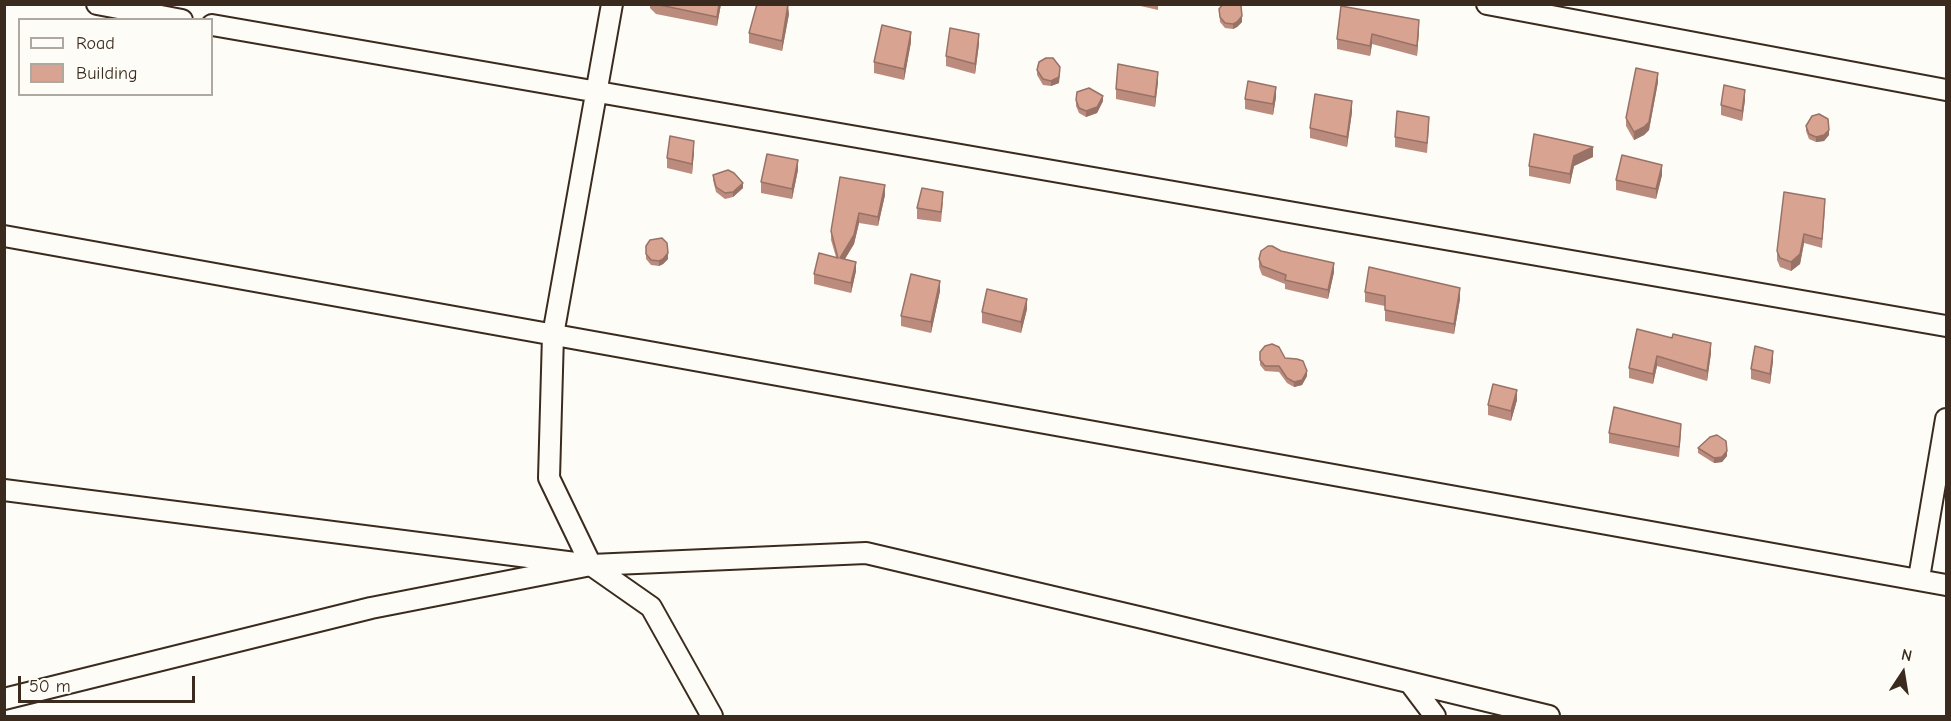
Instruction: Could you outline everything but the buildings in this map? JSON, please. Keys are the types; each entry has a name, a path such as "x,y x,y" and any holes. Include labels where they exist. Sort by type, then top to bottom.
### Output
{"street":[{"path":"97,4 171,18"},
{"path":"591,565 549,478 553,335 612,4"},
{"path":"1487,4 1947,90"},
{"path":"213,25 1947,326"},
{"path":"4,236 1919,578 1947,585"},
{"path":"1919,578 1947,419"},
{"path":"4,490 591,565 651,607 712,717"},
{"path":"4,699 371,608 591,565 866,553 1549,717"},
{"path":"1410,683 1435,717"}]}
